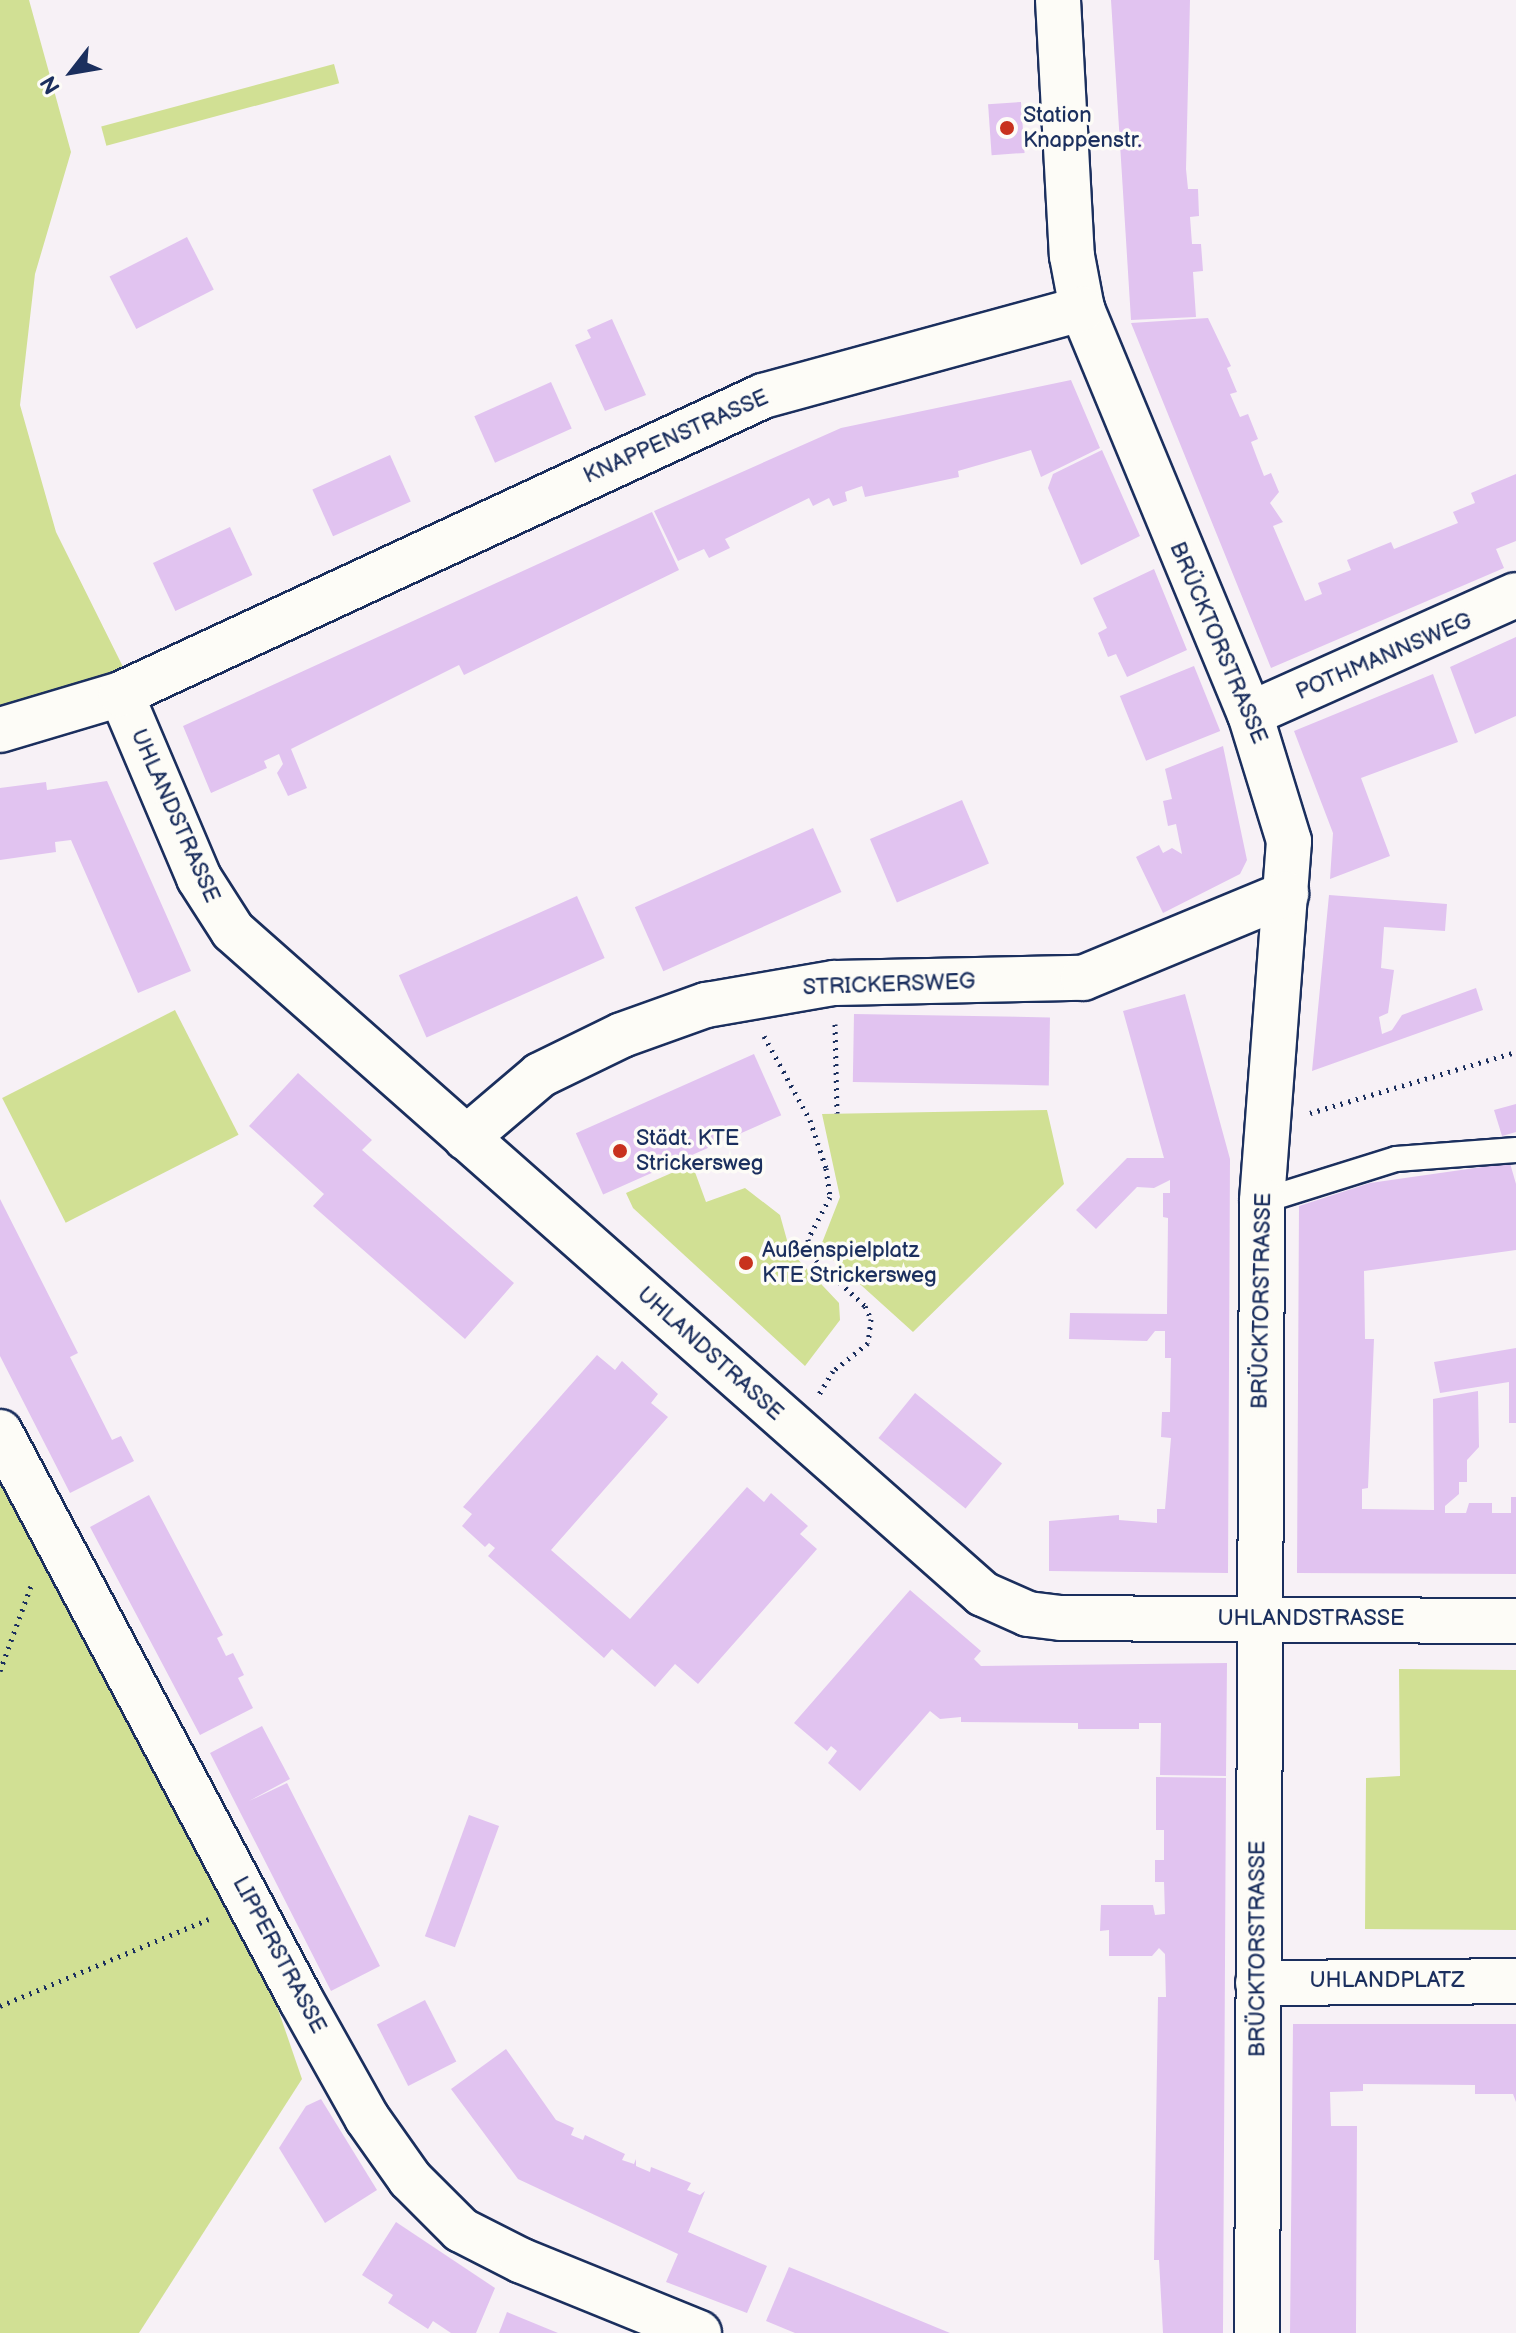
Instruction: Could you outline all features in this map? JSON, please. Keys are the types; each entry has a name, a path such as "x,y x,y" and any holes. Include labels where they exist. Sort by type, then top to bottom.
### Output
{"street":[{"path":"1058,0 1072,256 1082,309"},
{"name":"KNAPPENSTRASSE","path":"0,730 121,694 763,396 1082,309"},
{"name":"BRÜCKTORSTRASSE","path":"1082,309 1250,714 1286,821 1286,894 1262,1201 1257,2333"},
{"name":"POTHMANNSWEG","path":"1250,714 1516,595"},
{"name":"UHLANDSTRASSE","path":"121,694 219,915 967,1582 1010,1608 1061,1618 1516,1621"},
{"name":"STRICKERSWEG","path":"466,1138 530,1081 554,1067 643,1027 743,997 834,983 1083,978 1286,894"},
{"name":"LIPPERSTRASSE","path":"0,1432 65,1559 367,2118 441,2212 461,2230 522,2261 699,2333"},
{"name":"UHLANDPLATZ","path":"1258,1983 1516,1981"}],"lane":[{"path":"1262,1201 1396,1159 1516,1150"}],"path":[{"path":"834,983 837,1113"},
{"path":"743,997 810,1120 826,1168 830,1197 808,1239 810,1255 865,1306 871,1319 868,1343 833,1371 797,1431"},
{"path":"1266,1126 1516,1052"},
{"path":"0,1671 26,1591 36,1577 65,1559"},
{"path":"0,2006 252,1901"}],"green space":[{"path":"0,0 29,0 71,152 35,274 20,405 56,532 130,681 0,719"},
{"path":"334,64 339,83 106,146 101,126"},
{"path":"175,1010 239,1135 66,1223 2,1098"},
{"path":"1047,1110 1064,1184 913,1332 820,1248 840,1197 822,1114"},
{"name":"Außenspielplatz KTE Strickersweg","path":"692,1164 706,1202 745,1188 780,1215 790,1251 839,1303 840,1320 805,1366 633,1208 626,1193"},
{"path":"0,1434 218,1835 302,2079 139,2333 0,2333"},
{"path":"1399,1669 1516,1670 1516,1930 1365,1929 1366,1778 1400,1776"}],"building":[{"path":"1111,0 1190,0 1186,169 1188,189 1198,189 1199,216 1190,217 1192,244 1201,244 1203,271 1193,272 1196,317 1131,320"},
{"name":"Station Knappenstr.","path":"1021,102 1025,153 992,155 988,104"},
{"path":"187,237 214,290 136,329 109,276"},
{"path":"1208,318 1231,366 1227,368 1237,392 1230,394 1240,417 1248,414 1258,439 1251,442 1264,476 1271,473 1279,492 1270,503 1283,522 1273,526 1305,601 1322,594 1318,583 1351,570 1347,560 1391,542 1394,549 1458,523 1453,512 1475,503 1471,493 1516,474 1516,541 1496,549 1504,568 1271,668 1131,323"},
{"path":"612,319 646,395 605,411 575,345 591,338 587,330"},
{"path":"1071,380 1100,448 1041,477 1031,450 958,471 959,477 865,497 862,486 845,492 847,501 833,506 829,498 813,506 809,498 725,539 730,548 709,558 704,549 678,561 654,511 841,428"},
{"path":"551,382 572,429 495,463 474,416"},
{"path":"1102,450 1140,536 1081,565 1048,488 1053,474"},
{"path":"390,455 411,502 333,536 312,490"},
{"path":"652,512 679,570 464,675 459,665 291,749 307,788 288,796 277,773 283,764 279,754 264,761 267,768 211,793 183,726"},
{"path":"230,527 252,575 175,611 153,563"},
{"path":"1154,569 1187,650 1127,677 1116,654 1108,657 1098,633 1107,628 1093,598"},
{"path":"1516,637 1516,716 1475,734 1450,667"},
{"path":"1194,666 1220,731 1146,761 1120,696"},
{"path":"1433,674 1458,742 1361,778 1390,856 1330,879 1333,833 1294,731"},
{"path":"1223,746 1247,860 1240,874 1163,913 1136,857 1159,845 1163,853 1172,848 1182,854 1176,824 1168,826 1163,801 1172,799 1165,769"},
{"path":"107,781 191,971 138,993 71,840 55,842 56,852 0,860 0,788 46,782 47,790"},
{"path":"962,800 989,864 897,903 870,839"},
{"path":"813,828 841,892 663,971 635,907"},
{"path":"1329,895 1447,904 1445,931 1384,927 1381,968 1394,970 1388,1013 1379,1017 1382,1034 1392,1030 1402,1015 1476,988 1483,1010 1312,1071"},
{"path":"577,896 605,958 427,1037 399,975"},
{"path":"1185,994 1230,1159 1228,1573 1049,1571 1049,1521 1119,1515 1119,1520 1157,1523 1157,1509 1165,1509 1171,1438 1161,1437 1162,1412 1170,1412 1171,1358 1165,1358 1165,1331 1155,1331 1147,1341 1069,1339 1070,1313 1167,1314 1168,1218 1163,1217 1163,1193 1170,1193 1170,1180 1154,1188 1137,1187 1096,1229 1076,1210 1127,1158 1164,1158 1123,1011"},
{"path":"854,1014 1050,1017 1049,1085 853,1082"},
{"path":"754,1054 781,1115 603,1195 576,1133"},
{"path":"298,1073 372,1140 362,1150 514,1283 465,1339 313,1206 324,1194 249,1126"},
{"path":"1516,1104 1516,1132 1502,1136 1494,1110"},
{"path":"1510,1163 1516,1184 1516,1250 1364,1271 1365,1339 1374,1339 1368,1488 1362,1489 1362,1509 1434,1510 1433,1399 1478,1391 1479,1447 1467,1460 1467,1482 1459,1482 1459,1494 1445,1506 1445,1513 1466,1513 1469,1503 1492,1503 1492,1513 1511,1513 1511,1497 1516,1497 1516,1574 1297,1573 1299,1206 1370,1183"},
{"path":"0,1199 78,1353 70,1357 112,1440 121,1436 134,1461 70,1493 0,1356"},
{"path":"1516,1348 1516,1423 1509,1423 1509,1382 1440,1393 1434,1362"},
{"path":"597,1355 615,1370 622,1361 658,1394 651,1403 668,1417 551,1550 630,1619 747,1487 764,1502 771,1493 808,1526 800,1534 817,1549 698,1684 675,1664 655,1687 612,1649 604,1658 488,1556 495,1548 489,1543 485,1547 462,1526 472,1514 463,1507"},
{"path":"915,1393 1002,1463 966,1509 878,1438"},
{"path":"149,1495 223,1635 217,1638 226,1656 233,1653 244,1675 238,1678 253,1708 200,1735 90,1527"},
{"path":"910,1590 981,1651 974,1659 981,1666 1227,1663 1226,1776 1160,1775 1161,1723 1139,1723 1139,1729 1078,1729 1078,1723 961,1722 961,1717 940,1719 930,1711 860,1791 828,1763 837,1751 831,1746 827,1751 794,1723"},
{"path":"262,1726 290,1779 249,1801 287,1783 380,1966 331,1991 210,1753"},
{"path":"1156,1777 1226,1778 1223,2333 1163,2333 1159,2260 1154,2260 1158,1997 1166,1997 1165,1954 1159,1948 1152,1956 1109,1956 1109,1930 1100,1931 1101,1905 1153,1905 1155,1915 1165,1914 1164,1882 1155,1882 1155,1860 1164,1860 1164,1830 1156,1830"},
{"path":"469,1815 499,1826 455,1947 425,1936"},
{"path":"425,2000 456,2061 408,2086 377,2025"},
{"path":"1293,2024 1516,2024 1516,2102 1513,2094 1475,2094 1475,2085 1363,2084 1363,2091 1330,2092 1331,2126 1357,2126 1356,2333 1290,2333"},
{"path":"506,2049 556,2120 574,2128 571,2135 583,2140 585,2135 625,2154 622,2160 634,2164 636,2159 636,2166 650,2172 651,2167 691,2183 687,2190 700,2195 705,2191 688,2232 767,2266 747,2313 666,2282 678,2254 518,2179 451,2089"},
{"path":"321,2099 377,2190 325,2223 279,2148 306,2106"},
{"path":"396,2222 495,2288 476,2333 451,2333 433,2321 428,2329 388,2303 393,2295 362,2275"},
{"path":"789,2267 950,2333 795,2333 766,2321"},
{"path":"507,2312 558,2333 499,2333"}],"place":[{"name":"Station Knappenstr.","path":"1007,128"},
{"name":"Städt. KTE Strickersweg","path":"620,1151"},
{"name":"Außenspielplatz KTE Strickersweg","path":"746,1263"}]}
